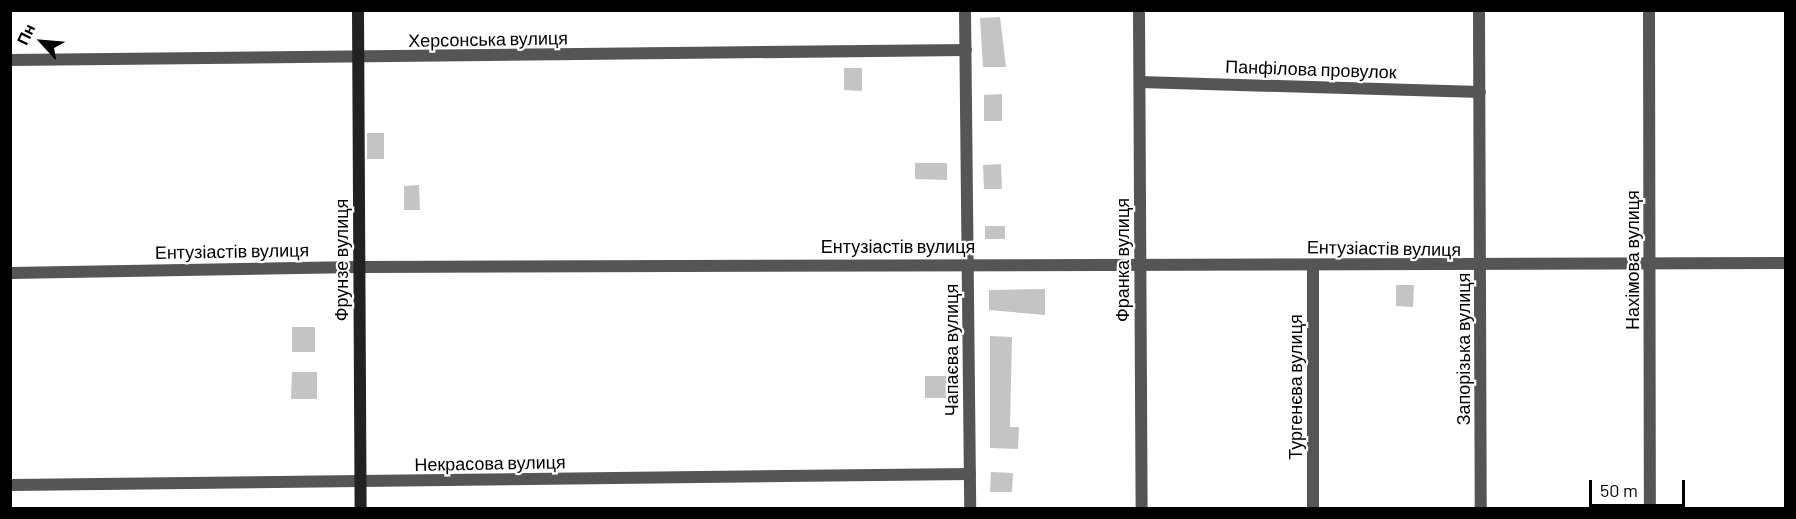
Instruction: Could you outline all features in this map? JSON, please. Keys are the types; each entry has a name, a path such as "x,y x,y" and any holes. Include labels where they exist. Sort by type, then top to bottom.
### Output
{"street":[{"name":"Фрунзе вулиця","path":"358,10 361,508"},
{"name":"Чапаєва вулиця","path":"965,10 970,508"},
{"name":"Франка вулиця","path":"1139,10 1142,508"},
{"name":"Запорізька вулиця","path":"1479,10 1480,508"},
{"name":"Нахімова вулиця","path":"1649,10 1650,508"},
{"name":"Херсонська вулиця","path":"10,60 358,59 966,50"},
{"name":"Панфілова провулок","path":"1140,82 1480,92"},
{"name":"Ентузіастів вулиця","path":"10,273 359,267 969,264 1481,267 1785,263"},
{"name":"Тургенєва вулиця","path":"1313,265 1313,508"},
{"name":"Некрасова вулиця","path":"10,485 361,483 970,474"}],"building":[{"path":"1000,17 1006,67 983,67 980,18"},
{"path":"844,68 862,68 862,91 844,90"},
{"path":"1002,94 1002,121 984,121 984,95"},
{"path":"367,133 384,133 384,159 367,159"},
{"path":"915,163 947,163 947,180 915,179"},
{"path":"1001,164 1002,189 984,189 983,165"},
{"path":"419,185 420,210 404,210 404,186"},
{"path":"985,226 1005,226 1005,239 985,239"},
{"path":"1396,285 1414,285 1413,307 1396,306"},
{"path":"1045,289 1045,315 989,310 989,290"},
{"path":"292,327 315,327 315,352 292,352"},
{"path":"990,336 1012,337 1010,427 1019,427 1018,449 990,448"},
{"path":"292,372 317,372 317,399 291,399"},
{"path":"925,376 949,376 949,398 925,398"},
{"path":"991,472 1013,473 1012,492 990,492"}]}
